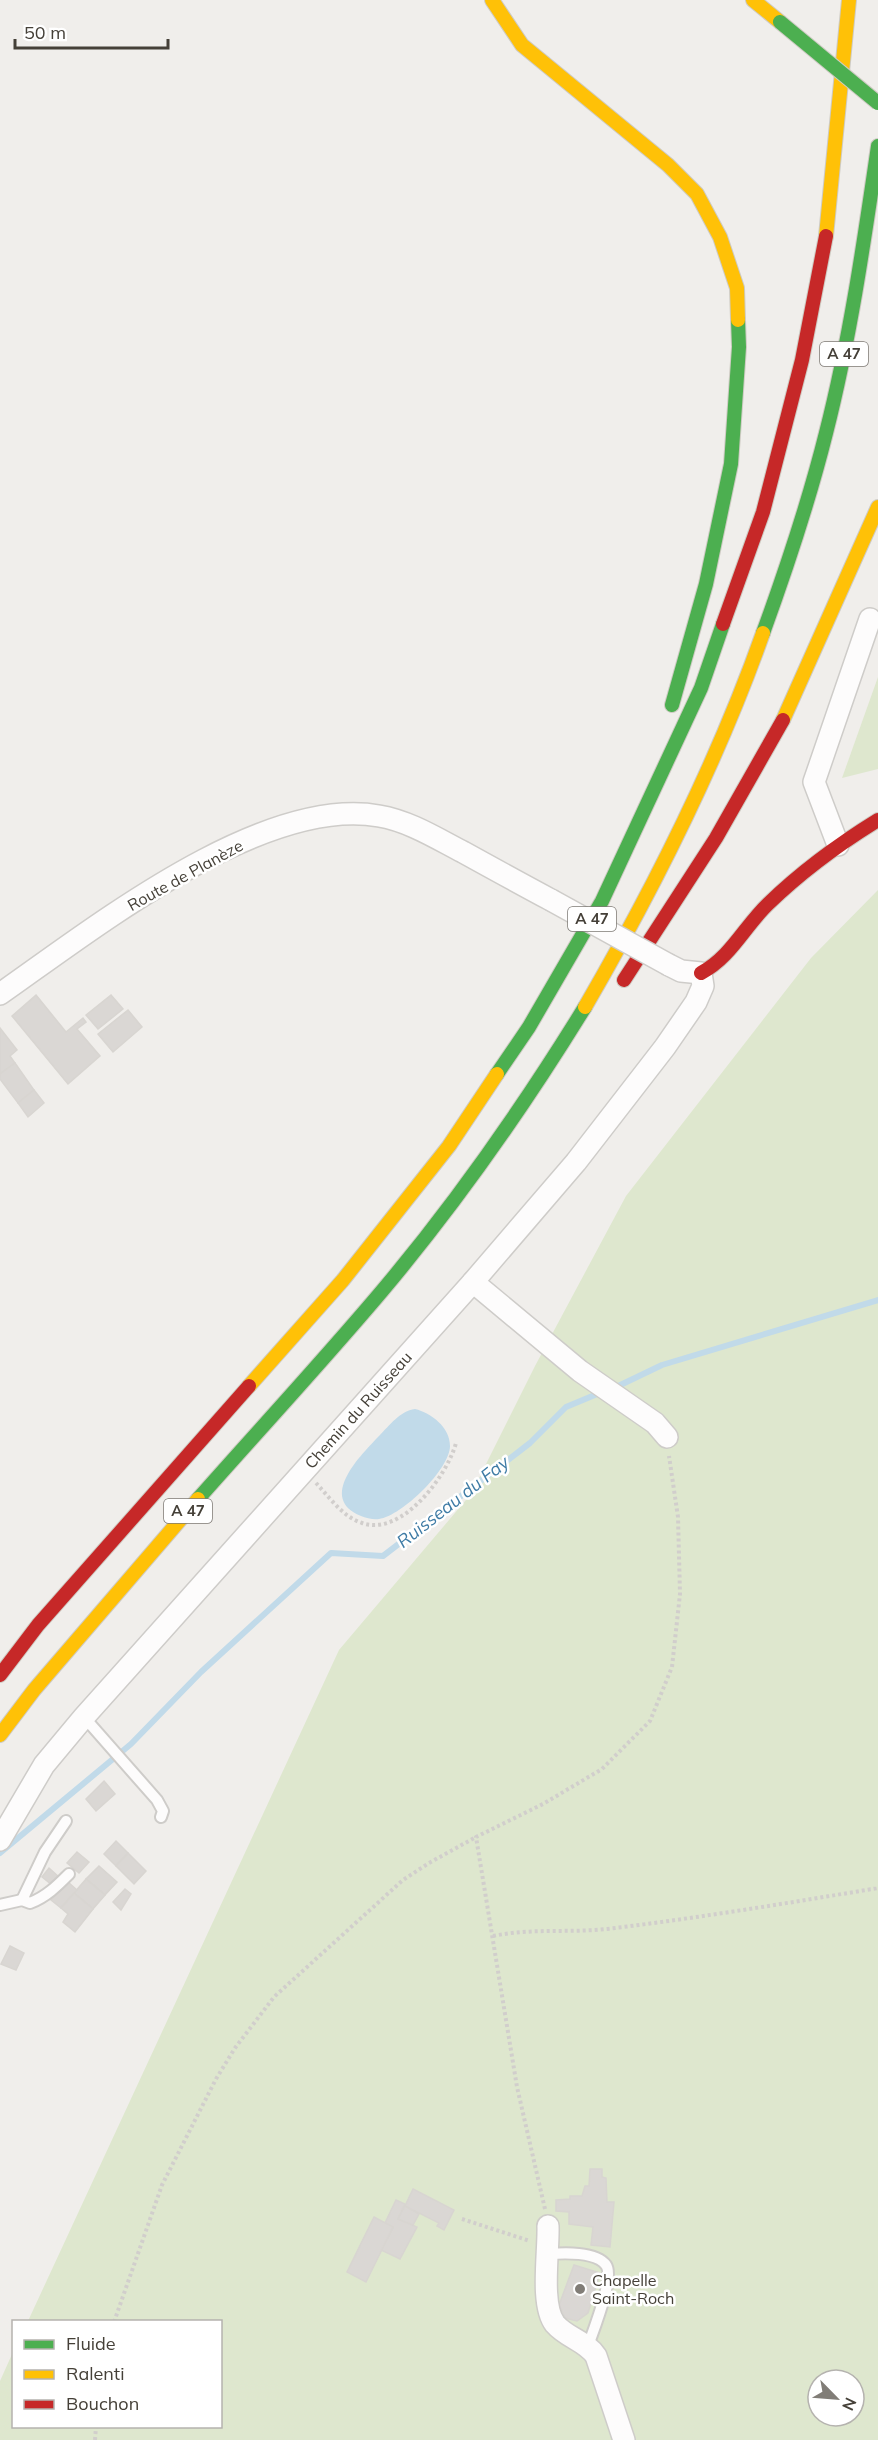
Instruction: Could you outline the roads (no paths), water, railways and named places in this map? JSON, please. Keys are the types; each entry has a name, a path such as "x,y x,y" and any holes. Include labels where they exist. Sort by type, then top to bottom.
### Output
{"main road":[{"path":"492,0 522,45 668,165 697,194 720,237 736,288 739,347 731,464 706,584 679,686 668,716"},
{"path":"753,0 878,103"},
{"name":"A 47","path":"0,1675 38,1625 344,1280 449,1146 529,1026 602,901 700,688 730,610 763,512 796,382 828,226 849,0"},
{"name":"A 47","path":"0,1735 107,1602 382,1292 483,1160 556,1052 610,963 665,859 714,753 790,558 826,433 846,346 861,269 878,146"},
{"path":"619,988 673,908 735,808 797,692 878,507"},
{"path":"635,832 648,768"},
{"path":"701,973 721,960 766,906 838,845 878,820"},
{"path":"556,1052 591,1025"}],"street":[{"path":"838,845 814,782 870,619"},
{"name":"Route de Planèze","path":"0,994 128,905 226,848 285,826 327,814 354,813 381,816 428,833 669,965 681,971 701,973"},
{"name":"Chemin du Ruisseau","path":"0,1840 44,1765 84,1717 473,1282 576,1162 665,1047 696,1002 703,986 701,973"},
{"path":"473,1282 607,1391 655,1423 667,1437"},
{"path":"548,2241 547,2297 554,2323 570,2336 588,2346 596,2356 624,2440"}],"lane":[{"path":"84,1717 161,1806 161,1817"},
{"path":"22,1900 45,1852 66,1821"},
{"path":"0,1905 22,1900 30,1903 36,1901 55,1888 69,1874"},
{"path":"548,2241 605,2263 608,2268 609,2280 588,2346"}],"water":[{"path":"415,1409 433,1417 443,1427 449,1439 448,1456 434,1478 400,1510 379,1519 361,1516 348,1508 343,1499 343,1488 347,1476 362,1454 391,1423"}],"waterway":[{"name":"Ruisseau du Fay","path":"612,1389 662,1365 878,1300"},
{"name":"Ruisseau du Fay","path":"0,1853 131,1744 201,1672 331,1553 383,1556 530,1443 566,1407 602,1392"}],"place":[{"name":"Chapelle Saint-Roch","path":"580,2289"}]}
